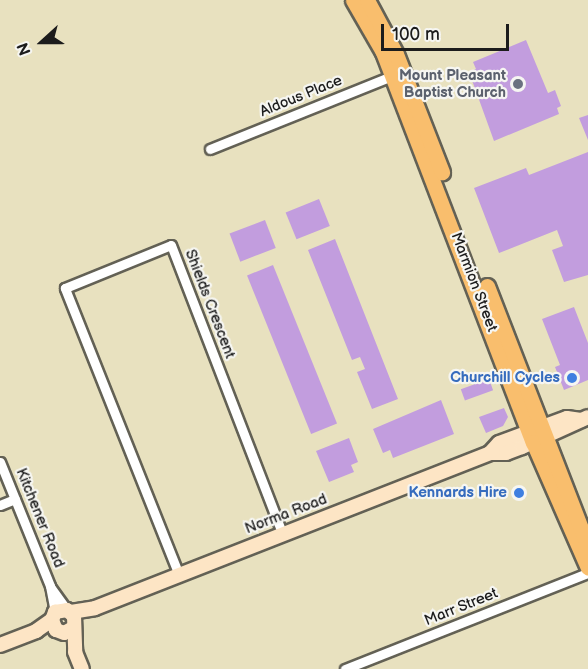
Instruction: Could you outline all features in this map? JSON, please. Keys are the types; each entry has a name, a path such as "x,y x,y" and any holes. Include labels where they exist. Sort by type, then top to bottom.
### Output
{"main road":[{"name":"Marmion Street","path":"353,0 398,73"},
{"name":"Marmion Street","path":"367,0 398,73 588,568"},
{"name":"Marmion Street","path":"538,434 588,546"}],"street":[{"name":"Aldous Place","path":"210,149 398,73"},
{"name":"Shields Crescent","path":"179,575 65,288 160,249 171,245 282,533"},
{"name":"Norma Road","path":"64,621 282,533 490,453 506,453 567,418 584,418"},
{"name":"Kitchener Road","path":"0,462 82,669"},
{"path":"0,505 15,499"},
{"name":"Marr Street","path":"345,669 588,573"},
{"path":"0,645 64,621"}],"building":[{"path":"526,40 548,93 555,90 561,106 557,108 559,114 494,141 469,72 476,69 473,62"},
{"path":"588,115 588,140 579,118"},
{"path":"588,152 588,275 564,282 552,250 563,246 557,230 499,253 474,188 526,168 529,175"},
{"path":"319,199 330,226 296,239 286,212"},
{"path":"265,220 276,248 240,262 230,234"},
{"path":"335,239 398,399 372,409 357,372 365,369 360,357 352,360 308,250"},
{"path":"273,265 337,424 311,434 247,275"},
{"path":"574,307 588,343 588,380 564,390 555,367 560,365 542,319"},
{"path":"489,379 493,390 465,401 461,389"},
{"path":"441,400 454,434 393,458 390,450 383,453 373,429"},
{"path":"504,408 508,417 503,426 486,433 479,417"},
{"path":"349,438 358,462 351,465 354,472 329,482 316,451"}],"place":[{"name":"Mount Pleasant Baptist Church","path":"518,84"},
{"name":"Churchill Cycles","path":"572,378"},
{"name":"Kennards Hire","path":"519,493"}]}
